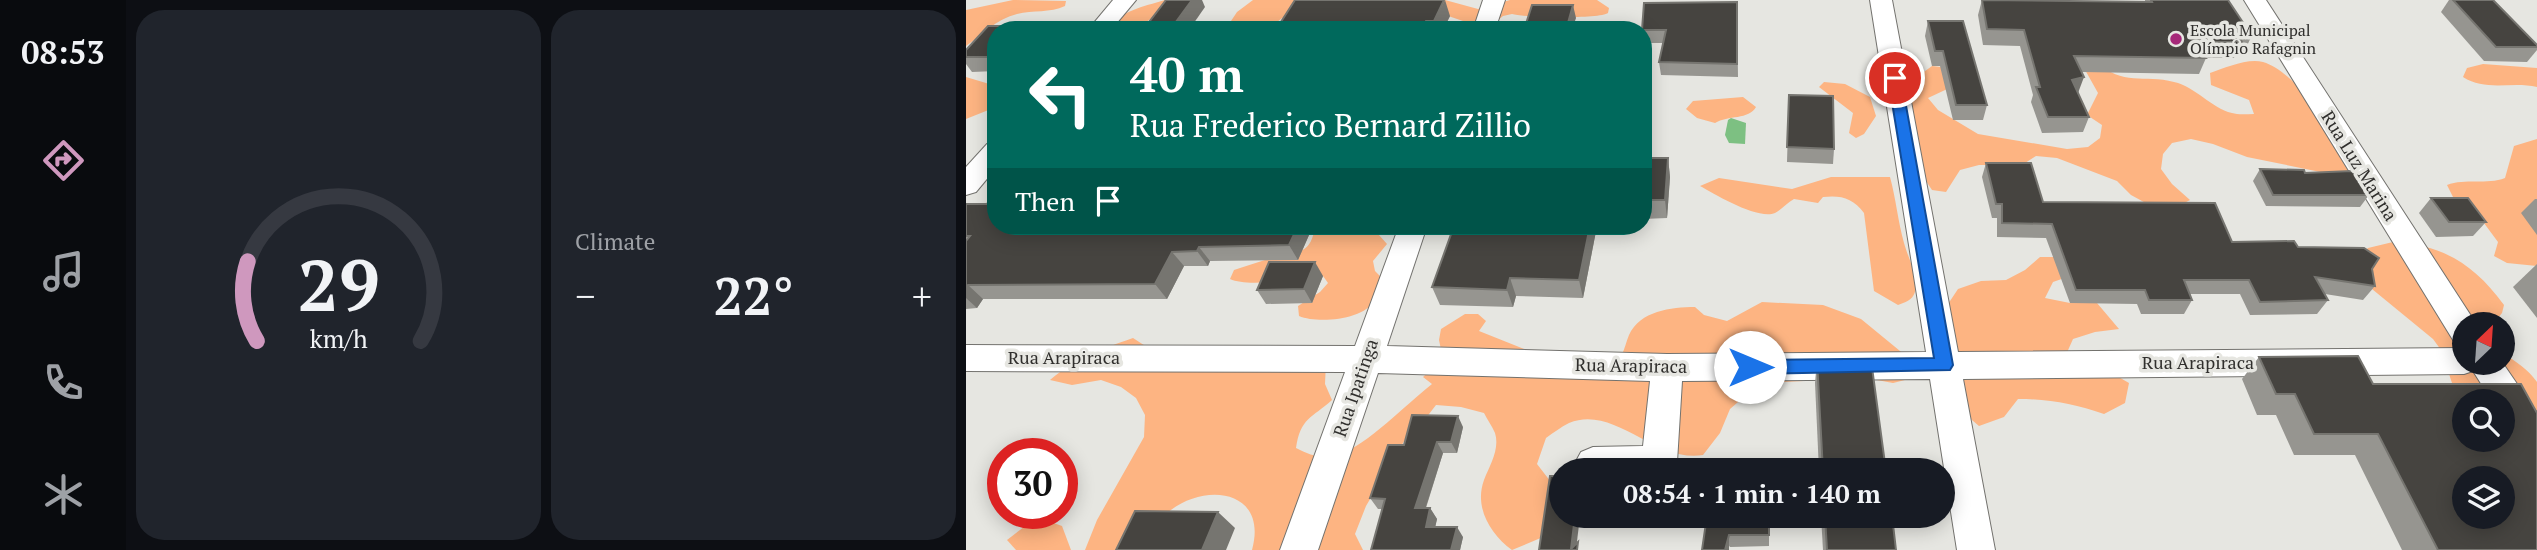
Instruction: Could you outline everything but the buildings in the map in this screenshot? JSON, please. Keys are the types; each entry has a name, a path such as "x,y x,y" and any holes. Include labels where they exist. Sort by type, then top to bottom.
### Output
{"street":[{"path":"1107,21 1125,0"},
{"path":"1487,21 1494,0"},
{"path":"1881,0 1976,550"},
{"name":"Rua Luz Marina","path":"2255,0 2452,312"},
{"path":"966,185 987,160"},
{"name":"Rua Ipatinga","path":"1299,550 1410,235"},
{"name":"Rua Arapiraca","path":"966,358 1366,359 1667,368 2452,361"},
{"path":"1659,458 1667,368"},
{"path":"2492,375 2537,442"}],"shaded area":[{"path":"1013,0 1066,1 1065,6 1059,8 1023,13 1002,21 987,21 987,31 966,46 966,10"},
{"path":"1165,0 1194,0 1148,21 1115,21 1140,7"},
{"path":"1253,0 1340,0 1278,21 1231,21 1237,12"},
{"path":"1401,0 1445,0 1478,9 1510,0 1597,0 1609,8 1608,13 1591,16 1546,17 1512,14 1497,21 1463,21"},
{"path":"2097,61 2106,69 2124,77 2163,80 2182,85 2217,107 2234,114 2254,114 2249,100 2211,85 2210,73 2243,62 2263,62 2290,79 2303,93 2357,169 2345,177 2247,157 2191,139 2172,143 2163,154 2161,169 2172,184 2190,200 2175,208 2153,207 2131,195 2117,181 2057,158 2036,156 2022,165 1979,165 1960,170 1946,192 1932,190 1922,175 1904,95 1919,75 1932,66 1950,68 1960,83 1928,98 1938,110 1978,134 2067,149 2088,147 2100,138 2102,125 2087,115 2098,93 2084,68"},
{"path":"2483,64 2537,68 2537,87 2481,84 2463,77 2467,68"},
{"path":"966,77 987,83 987,111 966,119"},
{"path":"1824,82 1845,84 1870,97 1876,116 1864,134 1856,138 1849,133 1853,113 1819,87"},
{"path":"1743,97 1756,107 1753,111 1715,123 1697,118 1686,109 1693,101"},
{"path":"1731,118 1746,123 1745,144 1729,143 1725,135 1728,120"},
{"path":"2537,139 2537,266 2507,263 2494,256 2498,242 2478,215 2455,201 2447,185 2505,178 2514,146"},
{"path":"1831,177 1890,177 1902,235 1916,280 1915,292 1908,301 1898,305 1874,291 1864,213 1851,201 1835,197 1823,197 1818,203 1794,199 1775,213 1768,214 1737,206 1700,186 1719,178 1792,189"},
{"path":"1379,235 1387,244 1373,261 1375,271 1382,278 1378,295 1369,307 1340,319 1307,318 1299,316 1298,306 1320,292 1328,283 1323,276 1262,283 1230,279 1234,270 1306,248 1313,236"},
{"path":"2393,242 2442,252 2469,268 2493,291 2504,305 2502,312 2452,312 2452,375 2515,375 2515,362 2521,366 2537,382 2537,445 2515,417 2515,389 2456,389 2441,350 2433,339 2372,289 2361,254 2368,248"},
{"path":"2040,257 2064,257 2073,275 2053,282 2045,298 2070,303 2097,303 2119,329 2095,332 2073,339 2065,357 2103,368 2129,383 2125,403 2104,414 2062,403 2018,399 2004,417 1979,426 1959,409 1948,304 1958,289 1981,281 2006,280 2025,270"},
{"path":"1762,302 1823,305 1861,319 1911,360 1914,372 1905,380 1893,383 1866,378 1760,383 1730,409 1720,433 1703,455 1668,451 1602,421 1586,419 1569,423 1546,438 1537,464 1549,480 1549,509 1543,537 1512,550 1491,528 1481,500 1481,490 1495,451 1495,433 1484,413 1461,407 1436,405 1419,427 1410,431 1366,506 1355,534 1363,550 1252,550 1255,529 1251,514 1241,503 1228,496 1213,495 1196,497 1165,515 1139,550 1085,550 1097,520 1144,437 1145,415 1136,398 1121,387 1101,380 1072,385 1050,380 1080,360 1110,346 1133,338 1150,349 1326,362 1325,384 1332,400 1304,424 1296,448 1311,455 1327,457 1350,450 1362,442 1432,384 1423,377 1443,359 1439,340 1441,329 1465,314 1478,314 1486,321 1479,331 1542,356 1621,356 1629,335 1641,320 1657,312 1676,308 1695,307 1704,315 1727,321"},
{"path":"1021,529 1063,529 1071,550 1016,550 1007,540"}],"place":[{"name":"Escola Municipal Olímpio Rafagnin","path":"2176,39"}],"route":[{"path":"1750,367 1944,365 1895,78"}]}
